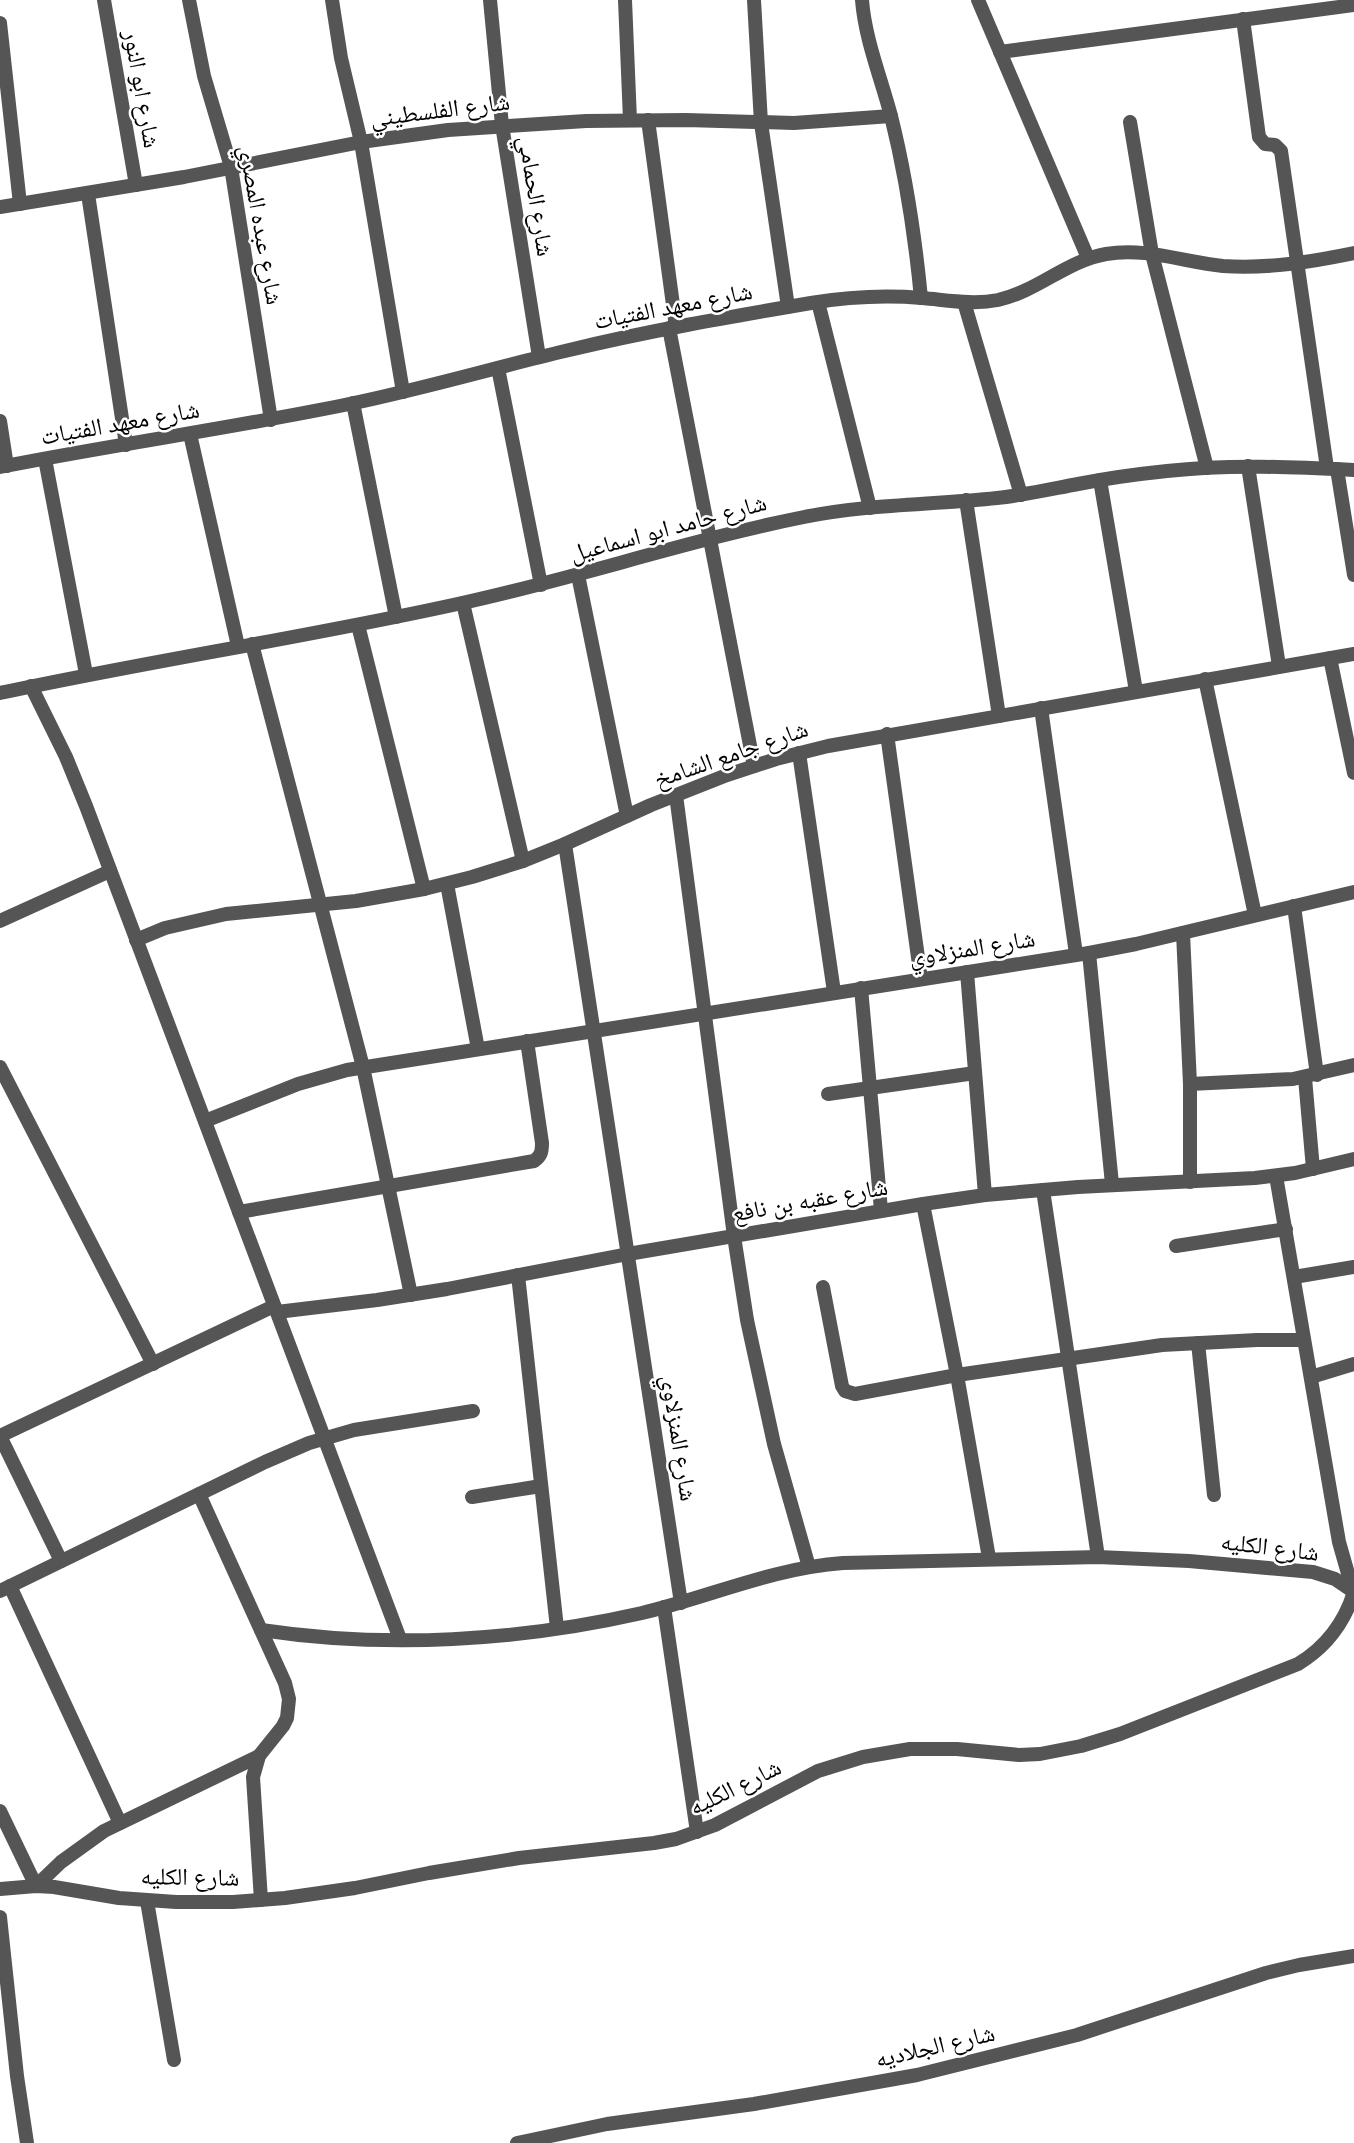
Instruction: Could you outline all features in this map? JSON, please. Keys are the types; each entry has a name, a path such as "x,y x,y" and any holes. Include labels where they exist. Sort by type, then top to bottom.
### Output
{"street":[{"name":"شارع ابو النور","path":"104,0 136,185"},
{"name":"شارع عبده المصري","path":"189,0 204,76 231,167 271,420"},
{"path":"332,0 341,58 361,142 403,392"},
{"name":"شارع الحمامي","path":"490,0 502,125 539,357"},
{"path":"625,0 630,120"},
{"path":"754,0 761,123 788,307"},
{"path":"862,0 869,38 891,116 912,219 921,298"},
{"path":"978,0 1088,258"},
{"path":"1000,52 1354,5"},
{"path":"1243,19 1259,137 1265,144 1275,145 1281,152 1332,469 1354,575"},
{"path":"0,23 20,204"},
{"name":"شارع الفلسطيني","path":"0,207 88,194 361,142 502,125 630,120 827,122 891,116"},
{"path":"648,120 672,327 709,539 754,766"},
{"path":"1130,122 1152,254 1207,468"},
{"path":"88,194 127,445"},
{"name":"شارع معهد الفتيات","path":"4,466 352,404 672,327 788,307 880,296 981,302 1014,295 1073,263 1119,252 1233,266 1298,264 1354,253"},
{"path":"818,302 870,508"},
{"path":"964,302 1021,495"},
{"path":"498,368 541,585"},
{"path":"352,404 396,617"},
{"path":"0,421 4,466"},
{"path":"190,434 245,645 322,906 363,1067 411,1295"},
{"path":"45,459 86,674"},
{"path":"1248,466 1279,666"},
{"name":"شارع حامد ابو اسماعيل","path":"0,693 86,674 358,625 463,603 807,516 1021,495 1100,480 1207,468 1248,466 1354,470"},
{"path":"1100,480 1136,691"},
{"path":"966,500 999,716"},
{"path":"578,575 627,816"},
{"path":"463,603 523,861"},
{"path":"358,625 424,889"},
{"name":"شارع جامع الشامخ","path":"136,940 165,928 226,914 322,906 447,884 523,861 676,795 754,766 799,753 887,734 1354,654"},
{"path":"1330,657 1354,773"},
{"path":"1205,679 1255,915"},
{"path":"31,686 66,757 400,1639"},
{"path":"1041,708 1082,953 1112,1185"},
{"path":"887,734 921,979"},
{"path":"799,753 834,992"},
{"path":"676,795 747,1320 764,1403 809,1567"},
{"name":"شارع المنزلاوي","path":"565,844 681,1602"},
{"path":"0,921 110,871"},
{"path":"447,884 478,1049"},
{"name":"شارع المنزلاوي","path":"205,1121 298,1084 363,1067 1082,953 1183,933 1354,892"},
{"path":"1294,906 1311,1076 1313,1169"},
{"path":"1183,933 1190,1084 1190,1182"},
{"path":"967,972 985,1195"},
{"path":"862,988 881,1210"},
{"path":"239,1212 534,1161 540,1157 542,1143 527,1041"},
{"path":"1190,1084 1311,1076 1354,1065"},
{"path":"0,1067 153,1364"},
{"path":"828,1094 975,1073"},
{"name":"شارع عقبه بن نافع","path":"0,1436 275,1309 411,1295 628,1254 881,1210 985,1195 1276,1176 1354,1160"},
{"path":"1276,1176 1339,1542 1354,1592"},
{"path":"1043,1190 1098,1557"},
{"path":"923,1204 989,1558"},
{"path":"1176,1246 1286,1229"},
{"path":"1294,1278 1354,1267"},
{"path":"518,1275 556,1628"},
{"path":"823,1287 840,1381 845,1391 855,1394 957,1375 1162,1345 1304,1340"},
{"path":"1198,1343 1214,1494"},
{"path":"1311,1377 1354,1364"},
{"path":"120,1823 5,1589 272,1459 324,1438 369,1427 473,1411"},
{"path":"0,1436 61,1561"},
{"path":"472,1497 541,1486"},
{"path":"199,1494 285,1682 289,1699 289,1709 283,1726 259,1756 254,1770 252,1785 261,1900"},
{"name":"شارع الكليه","path":"0,1889 36,1886 147,1901 261,1900 355,1888 519,1858 654,1843 697,1832 733,1817 818,1771 875,1754 933,1748 998,1754 1040,1754 1110,1738 1298,1664 1317,1651 1333,1634 1346,1614 1354,1592 1335,1579 1301,1570 1189,1560 1098,1557 843,1563 772,1574 664,1607 599,1621 478,1637 341,1638 261,1630"},
{"path":"664,1607 697,1832"},
{"path":"0,1811 36,1886 75,1851 104,1831 259,1756"},
{"path":"147,1901 174,2060"},
{"path":"0,1917 27,2143"},
{"name":"شارع الجلاديه","path":"517,2143 607,2124 767,2102 916,2075 1077,2035 1266,1973 1354,1956"}]}
